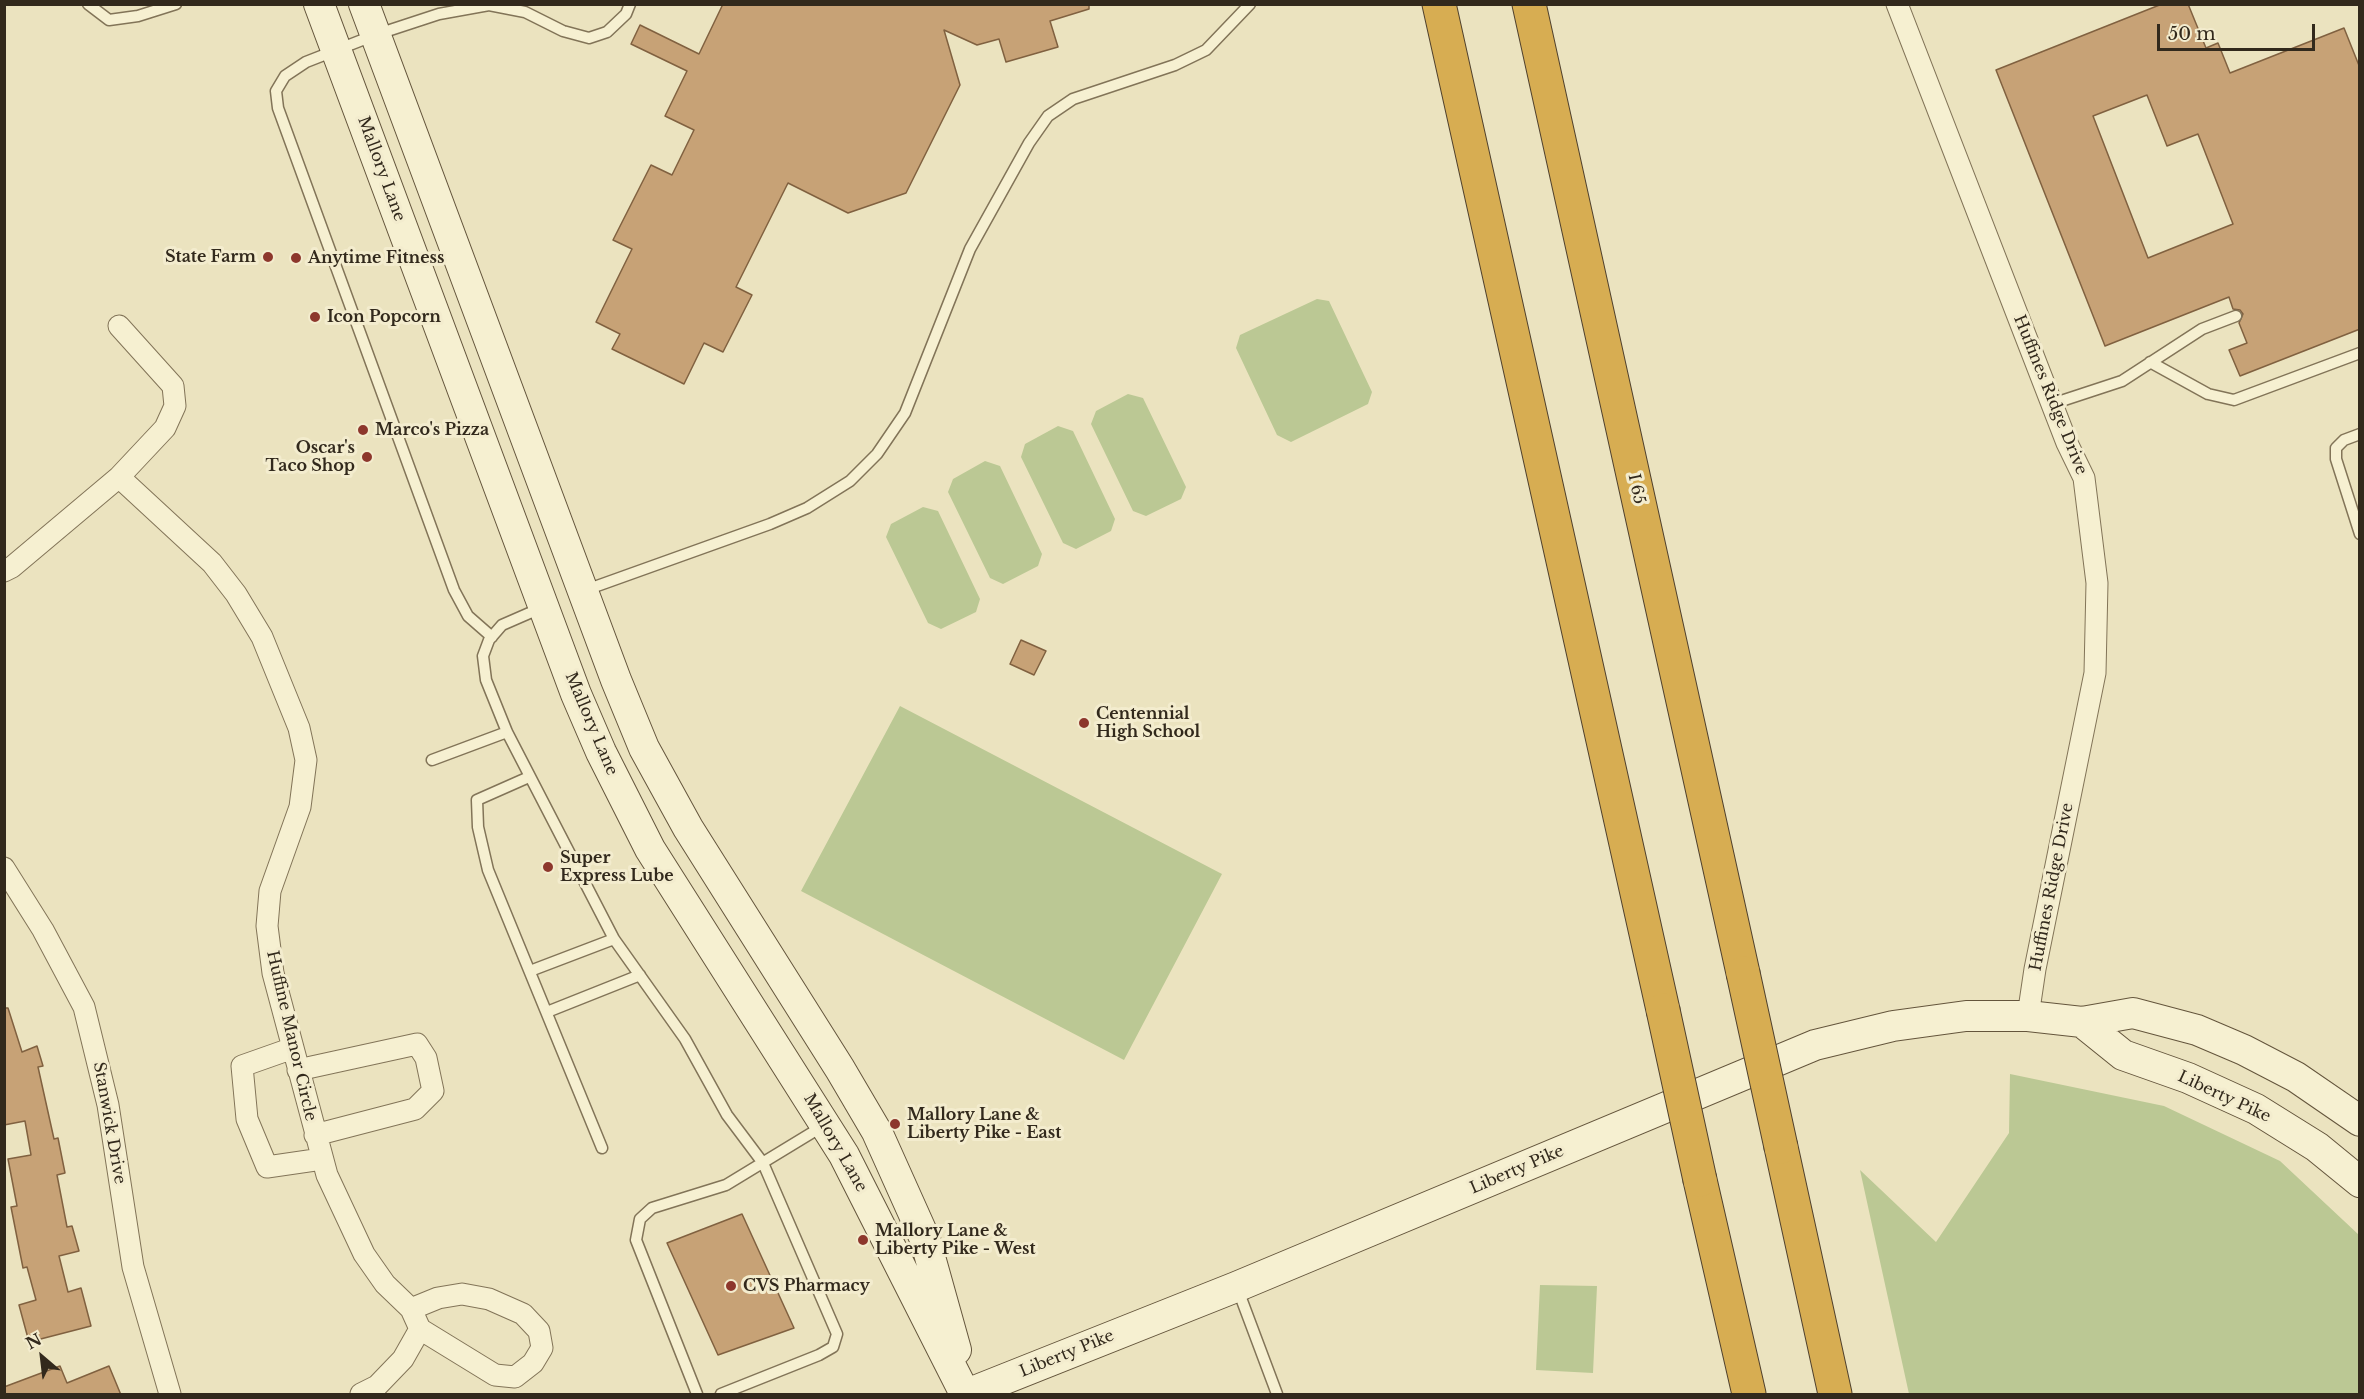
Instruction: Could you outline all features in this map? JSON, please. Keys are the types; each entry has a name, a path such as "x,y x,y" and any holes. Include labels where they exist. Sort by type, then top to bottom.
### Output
{"highway":[{"path":"1440,4 1749,1395"},
{"name":"I 65","path":"1528,4 1835,1395"}],"main road":[{"name":"Mallory Lane","path":"319,4 576,694 626,805 650,849 826,1124 865,1194 966,1395"},
{"path":"364,4 616,680 644,748 665,787 840,1069 898,1175 925,1239 966,1395"},
{"path":"545,607 583,591"},
{"name":"Liberty Pike","path":"966,1395 1236,1287 1815,1045 1903,1024 1966,1016 2028,1016 2082,1022 2133,1013 2197,1030 2296,1077 2360,1121"},
{"name":"Liberty Pike","path":"2082,1022 2123,1055 2188,1078 2256,1109 2317,1147 2360,1182"}],"street":[{"name":"Huffines Ridge Drive","path":"1897,4 2052,404 2084,478 2097,584 2095,673 2035,969 2028,1016"},
{"path":"4,571 12,567 119,477 165,428 175,406 173,386 119,326"},
{"name":"Huffine Manor Circle","path":"119,477 212,563 236,594 262,638 299,728 306,760 300,807 270,891 267,926 273,973 327,1175 364,1254 385,1284 411,1309 420,1329"},
{"name":"Stanwick Drive","path":"4,868 43,930 84,1007 108,1105 133,1267 170,1395"},
{"path":"298,1070 417,1044 426,1058 433,1091 415,1109 315,1135"},
{"path":"293,1048 242,1066 247,1119 267,1167 322,1158"},
{"path":"361,1395 377,1386 403,1359 420,1329 495,1374 514,1377 533,1363 542,1348 539,1331 523,1314 489,1299 462,1294 438,1298 411,1309"}],"lane":[{"path":"88,4 110,20 138,16 176,4"},
{"path":"492,637 468,616 454,590 278,108 276,91 285,76 306,62 375,34 439,14 489,4 525,12 563,31 589,38 606,32 626,14 630,4"},
{"path":"583,591 770,524 807,508 850,481 877,454 905,413 969,249 1029,143 1048,116 1073,99 1175,65 1206,50 1250,4"},
{"path":"2052,404 2122,381 2202,329 2236,316"},
{"path":"2150,362 2208,394 2234,400 2360,353"},
{"path":"2360,434 2344,440 2336,448 2336,459 2360,534"},
{"path":"545,607 502,625 492,637 483,656 486,680 507,732 529,777 614,939 685,1039 727,1115 763,1162 837,1334 833,1347 819,1355 721,1395"},
{"path":"432,760 507,732"},
{"path":"529,777 477,800 478,827 488,870 603,1148"},
{"path":"530,971 614,939"},
{"path":"547,1012 640,975"},
{"path":"697,1395 636,1240 640,1219 652,1208 726,1185 826,1124"},
{"path":"1236,1287 1277,1395"}],"green space":[{"path":"1317,299 1329,301 1372,392 1368,404 1291,442 1277,435 1236,348 1240,335"},
{"path":"1128,394 1143,398 1186,487 1181,499 1146,516 1133,511 1091,424 1096,411"},
{"path":"1058,426 1073,431 1115,519 1111,531 1076,549 1063,543 1021,457 1025,444"},
{"path":"985,461 1000,466 1042,554 1038,566 1003,584 990,578 948,492 953,479"},
{"path":"923,507 938,511 980,599 976,612 941,629 928,623 886,537 891,524"},
{"path":"900,706 1222,874 1124,1060 801,891"},
{"path":"2010,1074 2164,1106 2280,1161 2359,1235 2359,1394 1909,1394 1860,1170 1936,1242 2009,1133"},
{"path":"1540,1285 1597,1286 1593,1373 1536,1370"}],"building":[{"path":"723,4 1089,4 1089,9 1050,21 1058,47 1006,62 999,39 977,45 944,30 960,85 906,193 848,213 788,183 736,287 752,295 723,352 704,343 684,384 612,349 620,334 596,322 632,249 613,240 651,165 672,175 694,130 665,116 687,71 631,44 640,25 699,54"},
{"path":"2162,4 2188,4 2206,48 2218,43 2230,73 2344,28 2360,68 2360,329 2240,376 2229,350 2247,343 2239,323 2243,314 2240,310 2233,309 2229,297 2105,346 1996,70","holes":["2147,95 2167,146 2198,134 2233,224 2148,258 2093,116"]},
{"path":"1021,640 1046,651 1034,675 1010,664"},
{"path":"4,1008 8,1008 22,1052 37,1046 43,1066 38,1067 54,1139 58,1138 65,1173 57,1175 67,1227 72,1226 79,1251 59,1256 68,1292 81,1288 91,1326 29,1342 19,1305 36,1300 27,1267 23,1268 11,1207 17,1206 8,1159 31,1155 25,1121 4,1125"},
{"name":"CVS Pharmacy","path":"742,1214 794,1328 718,1355 667,1243"},
{"path":"60,1366 67,1383 109,1366 121,1395 4,1395 4,1387"}],"place":[{"name":"State Farm","path":"268,257"},
{"name":"Anytime Fitness","path":"296,258"},
{"name":"Icon Popcorn","path":"315,317"},
{"name":"Marco's Pizza","path":"363,430"},
{"name":"Oscar's Taco Shop","path":"367,457"},
{"name":"Centennial High School","path":"1084,723"},
{"name":"Super Express Lube","path":"548,867"},
{"name":"Mallory Lane & Liberty Pike - East","path":"895,1124"},
{"name":"Mallory Lane & Liberty Pike - West","path":"863,1240"},
{"name":"CVS Pharmacy","path":"731,1286"}]}
